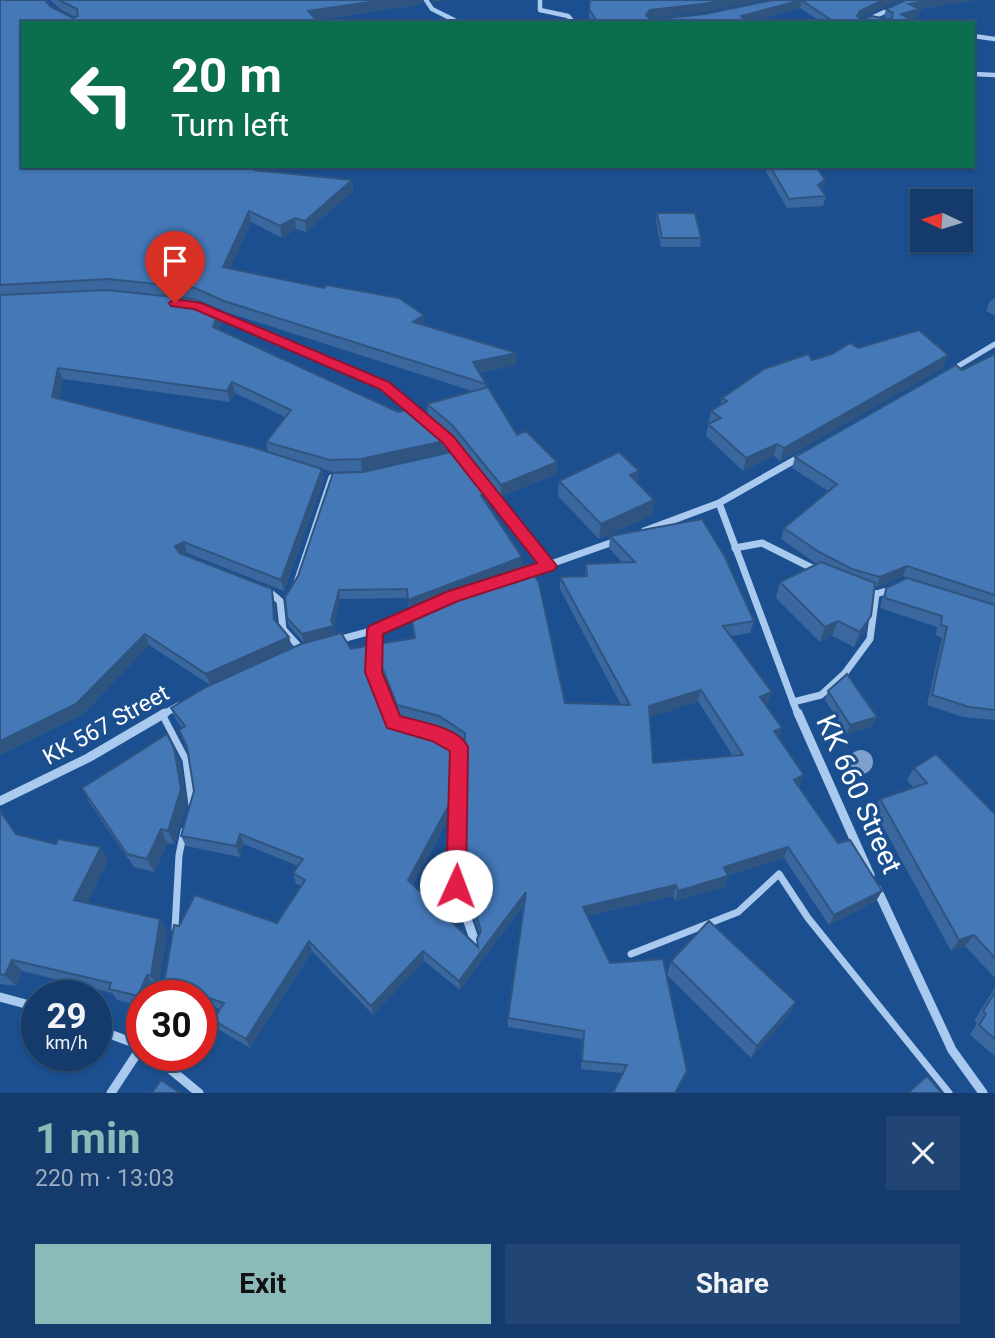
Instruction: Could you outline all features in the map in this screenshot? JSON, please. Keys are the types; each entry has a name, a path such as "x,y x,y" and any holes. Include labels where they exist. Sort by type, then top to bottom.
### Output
{"street":[{"path":"426,0 432,9 456,21"},
{"path":"540,0 540,10 568,16 572,21"},
{"path":"866,21 895,6"},
{"path":"872,19 879,21"},
{"path":"975,36 995,39"},
{"path":"975,74 995,75"},
{"path":"209,311 384,386 427,422"},
{"path":"938,378 995,344"},
{"path":"438,431 460,454 549,566"},
{"path":"640,532 719,503 811,451"},
{"name":"KK 660 Street","path":"719,503 793,702 952,1050 983,1093"},
{"path":"512,577 627,537"},
{"path":"735,548 762,543 825,575"},
{"path":"856,588 876,594 891,590 901,582"},
{"path":"258,587 280,596 283,603 283,629 302,650"},
{"path":"793,702 821,695 845,673 870,639 876,594"},
{"path":"326,643 375,630 430,607"},
{"path":"375,630 374,672 393,722 404,725"},
{"path":"290,655 314,647"},
{"name":"KK 567 Street","path":"0,801 88,758 184,704"},
{"path":"437,734 459,747 456,886 475,942"},
{"path":"0,996 21,1002"},
{"path":"111,1093 126,1070"},
{"path":"172,1071 199,1093"}],"lane":[{"path":"448,457 460,454"},
{"path":"319,473 342,477"},
{"path":"283,603 296,583 331,477"},
{"path":"162,714 187,760 193,803 189,813"},
{"path":"174,937 180,889 180,844 186,824"},
{"path":"631,954 738,912 779,873 808,918 949,1093"}],"building":[{"path":"0,0 45,0 51,7 73,18 78,16 77,9 59,0 384,0 308,11 317,21 21,21 21,168 256,168 255,170 352,180 305,221 295,218 280,226 249,211 223,267 324,288 327,285 399,298 424,315 413,322 517,353 473,362 486,384 224,301 195,288 108,279 0,285"},
{"path":"590,0 724,0 650,10 646,15 651,20 705,14 773,0 802,0 741,16 745,21 597,21 589,9"},
{"path":"801,0 883,0 860,11 857,16 861,20 872,16 891,20 893,13 886,9 906,0 932,0 909,4 920,9 901,14 913,21 833,21"},
{"path":"771,168 817,168 825,180 818,185 826,196 789,199"},
{"path":"657,213 695,213 701,238 662,238"},
{"path":"107,290 193,299 220,310 213,327 398,412 413,408 449,440 361,459 330,460 266,442 291,410 232,382 227,391 58,368 52,397 252,447 322,469 281,580 184,542 175,546 179,553 272,589 274,619 289,637 206,674 145,634 76,704 0,741 0,295"},
{"path":"919,330 948,355 784,448 777,444 746,458 708,424 721,418 711,411 727,401 722,398 764,369 808,354 812,360 832,354 850,343 858,348"},
{"path":"995,354 995,595 907,566 880,577 852,569 819,552 784,528 837,484 795,457 956,365 962,370"},
{"path":"488,387 517,435 526,431 557,462 501,485 452,425 427,404"},
{"path":"456,451 489,492 481,495 522,557 408,600 407,589 339,590 331,621 334,626 302,634 287,618 285,597 298,576 333,473 363,472"},
{"path":"619,452 639,471 630,475 654,500 601,524 559,481"},
{"path":"702,519 725,557 754,621 723,626 772,692 760,697 782,728 774,731 804,775 794,780 838,843 850,840 882,891 834,915 788,847 724,867 728,876 678,891 676,885 583,907 610,963 663,959 687,1071 675,1093 613,1093 627,1065 582,1061 584,1031 508,1018 526,892 459,981 423,951 371,1006 309,941 246,1039 217,1022 217,1014 224,1003 217,1001 217,980 165,980 174,925 179,926 195,895 277,923 305,880 293,873 303,859 240,834 236,846 181,836 194,791 187,747 179,730 185,726 171,708 206,687 301,644 341,633 351,649 366,646 366,662 386,715 433,729 451,739 450,803 408,880 478,947 477,939 481,931 470,896 463,853 465,733 439,716 397,705 379,659 379,644 415,638 410,609 528,564 539,583 565,703 630,705 560,577 587,576 586,564 635,562 610,536","holes":["701,690 743,755 653,763 649,706"]},
{"path":"821,562 875,583 871,616 860,632 838,621 825,627 780,582"},
{"path":"907,578 995,605 995,710 969,707 932,695 947,627 941,625 942,616 885,598 886,588"},
{"path":"847,674 877,717 850,725 828,691"},
{"path":"167,734 174,748 181,789 168,831 161,829 147,859 127,854 82,788"},
{"path":"936,754 995,814 995,958 974,935 959,940 880,799 927,783 914,768"},
{"path":"0,811 16,834 56,844 58,839 101,847 74,900 160,919 151,976 147,975 145,980 126,980 126,993 112,990 112,980 98,980 12,960 5,975 0,974"},
{"path":"709,921 796,1002 757,1046 671,961"},
{"path":"995,992 995,1039 979,1025 986,1014 983,1011"},
{"path":"927,1076 942,1093 908,1093"},
{"path":"161,1080 180,1093 152,1093"}],"route":[{"path":"175,303 197,306 384,386 448,440 549,566 452,597 375,630 374,672 393,722 437,734 459,747 456,886"}]}
